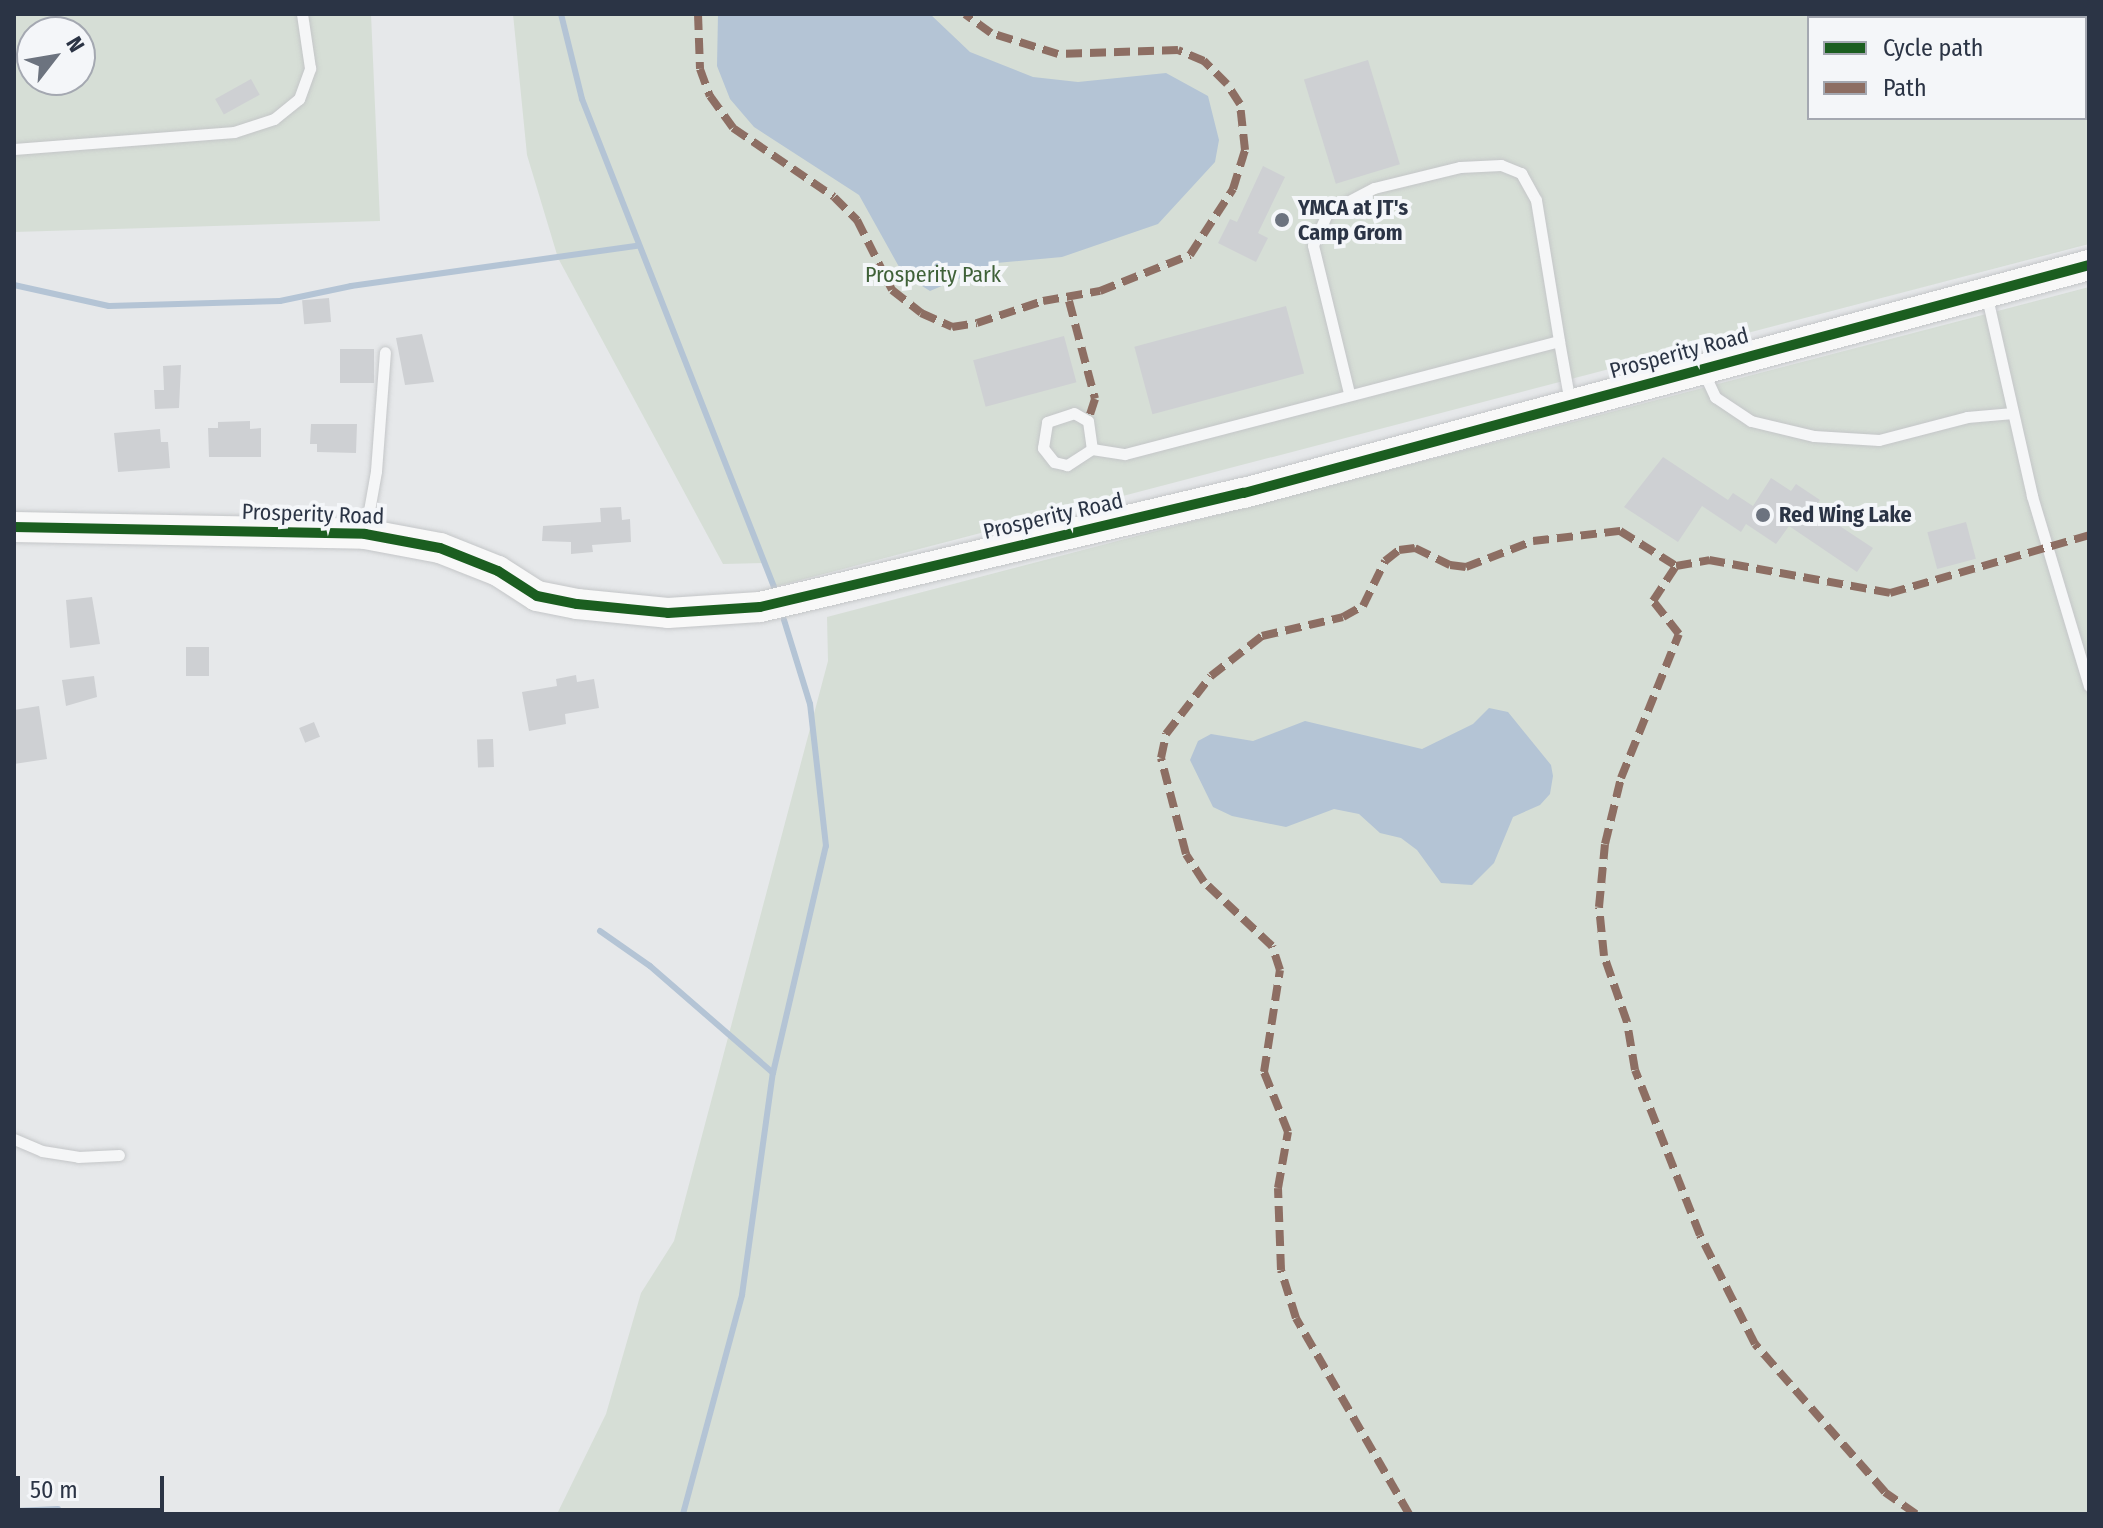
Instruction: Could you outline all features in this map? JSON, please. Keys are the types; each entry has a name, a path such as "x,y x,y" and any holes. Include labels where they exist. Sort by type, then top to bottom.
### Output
{"street":[{"name":"Prosperity Road","path":"14,527 365,534 440,548 498,571 537,596 577,604 668,613 747,608 1244,493 2089,265"}],"lane":[{"path":"14,149 234,132 274,119 299,99 310,68 302,14"},
{"path":"1349,393 1313,245 1328,212 1374,188 1460,167 1501,165 1521,173 1536,200 1570,403"},
{"path":"1986,293 2032,496 2089,686"},
{"path":"1092,449 1125,454 1349,393 1559,341"},
{"path":"365,534 376,471 385,352"},
{"path":"1702,368 1715,397 1751,421 1814,436 1879,440 1967,417 2013,413"},
{"path":"1074,413 1088,421 1092,449 1081,461 1067,465 1054,462 1043,448 1047,422 1074,413"},
{"path":"14,1139 66,1155 119,1155"}],"green space":[{"path":"14,14 371,14 380,221 14,232"},
{"name":"Prosperity Park","path":"513,14 2089,14 2089,244 774,587 766,563 723,564 558,258 527,155"},
{"path":"2089,287 2089,1514 557,1514 606,1414 641,1293 674,1241 828,661 827,617"}],"water":[{"path":"718,14 930,14 970,52 1033,77 1078,82 1166,73 1208,96 1219,140 1215,162 1158,224 1062,257 996,263 930,291 903,274 859,195 754,127 730,99 717,66"},
{"path":"1489,708 1508,712 1551,765 1553,776 1550,794 1540,805 1513,817 1494,863 1472,885 1441,883 1417,850 1401,838 1380,833 1359,814 1334,809 1286,827 1232,816 1213,807 1190,760 1198,741 1211,734 1253,741 1305,721 1422,749 1473,724"}],"building":[{"path":"1368,60 1400,164 1336,184 1304,80"},
{"path":"251,79 260,95 224,115 215,99"},
{"path":"1263,166 1285,177 1258,233 1268,238 1256,262 1218,243 1230,219 1237,222"},
{"path":"329,298 331,322 304,324 302,300"},
{"path":"1286,306 1304,374 1152,414 1134,347"},
{"path":"422,334 434,382 405,385 396,338"},
{"path":"1064,336 1076,382 986,407 973,360"},
{"path":"340,349 374,349 374,383 340,383"},
{"path":"181,365 179,408 155,409 154,390 164,390 163,366"},
{"path":"250,421 250,429 261,428 261,457 209,457 208,428 218,428 218,422"},
{"path":"311,424 357,424 356,453 317,452 317,444 310,444"},
{"path":"160,429 161,442 168,442 170,468 118,472 114,433"},
{"name":"Red Wing Lake","path":"1663,457 1728,500 1733,493 1753,506 1771,478 1791,491 1796,484 1820,500 1814,509 1873,548 1857,572 1789,526 1776,544 1746,524 1741,532 1702,506 1678,542 1624,507"},
{"path":"621,507 622,520 630,519 631,542 592,545 593,552 571,554 571,542 542,541 543,526 601,522 600,508"},
{"path":"1966,522 1976,559 1937,569 1927,532"},
{"path":"92,597 100,644 70,648 66,600"},
{"path":"186,647 209,647 209,676 186,676"},
{"path":"576,675 577,682 594,679 599,708 565,714 566,724 529,731 522,692 557,686 556,679"},
{"path":"94,676 97,697 66,706 62,680"},
{"path":"39,706 47,759 14,764 14,710"},
{"path":"314,722 320,737 305,743 299,728"},
{"path":"493,739 494,767 478,768 477,740"}],"waterway":[{"path":"561,14 582,99 774,587"},
{"path":"14,285 109,306 280,301 351,286 637,246"},
{"path":"683,1514 742,1295 773,1073 826,846 810,704 784,620"},
{"path":"600,931 650,966 773,1073"},
{"path":"14,1511 58,1509"}],"marked path":[{"path":"698,14 700,69 710,96 733,128 834,197 857,220 892,290 921,313 952,327 977,323 1043,301 1100,291 1190,255 1233,189 1245,150 1240,104 1227,84 1204,61 1178,50 1058,54 991,33 965,14"},
{"path":"1069,301 1095,399 1088,421"},
{"path":"1409,1514 1296,1318 1281,1270 1278,1188 1288,1132 1264,1072 1280,970 1272,946 1204,882 1186,854 1161,758 1166,734 1211,676 1262,636 1343,617 1363,606 1385,561 1399,550 1415,548 1450,565 1466,567 1533,541 1620,531 1676,566"},
{"path":"1916,1514 1885,1492 1755,1344 1700,1235 1635,1070 1627,1022 1604,956 1599,907 1605,844 1621,778 1679,634 1653,601 1676,566 1709,560 1890,593 2089,535"}],"cycle path":[{"path":"14,527 365,534 440,548 498,571 537,596 577,604 668,613 760,607 1244,493 2089,265"}],"place":[{"name":"YMCA at JT's Camp Grom","path":"1282,220"},
{"name":"Red Wing Lake","path":"1763,515"}]}
